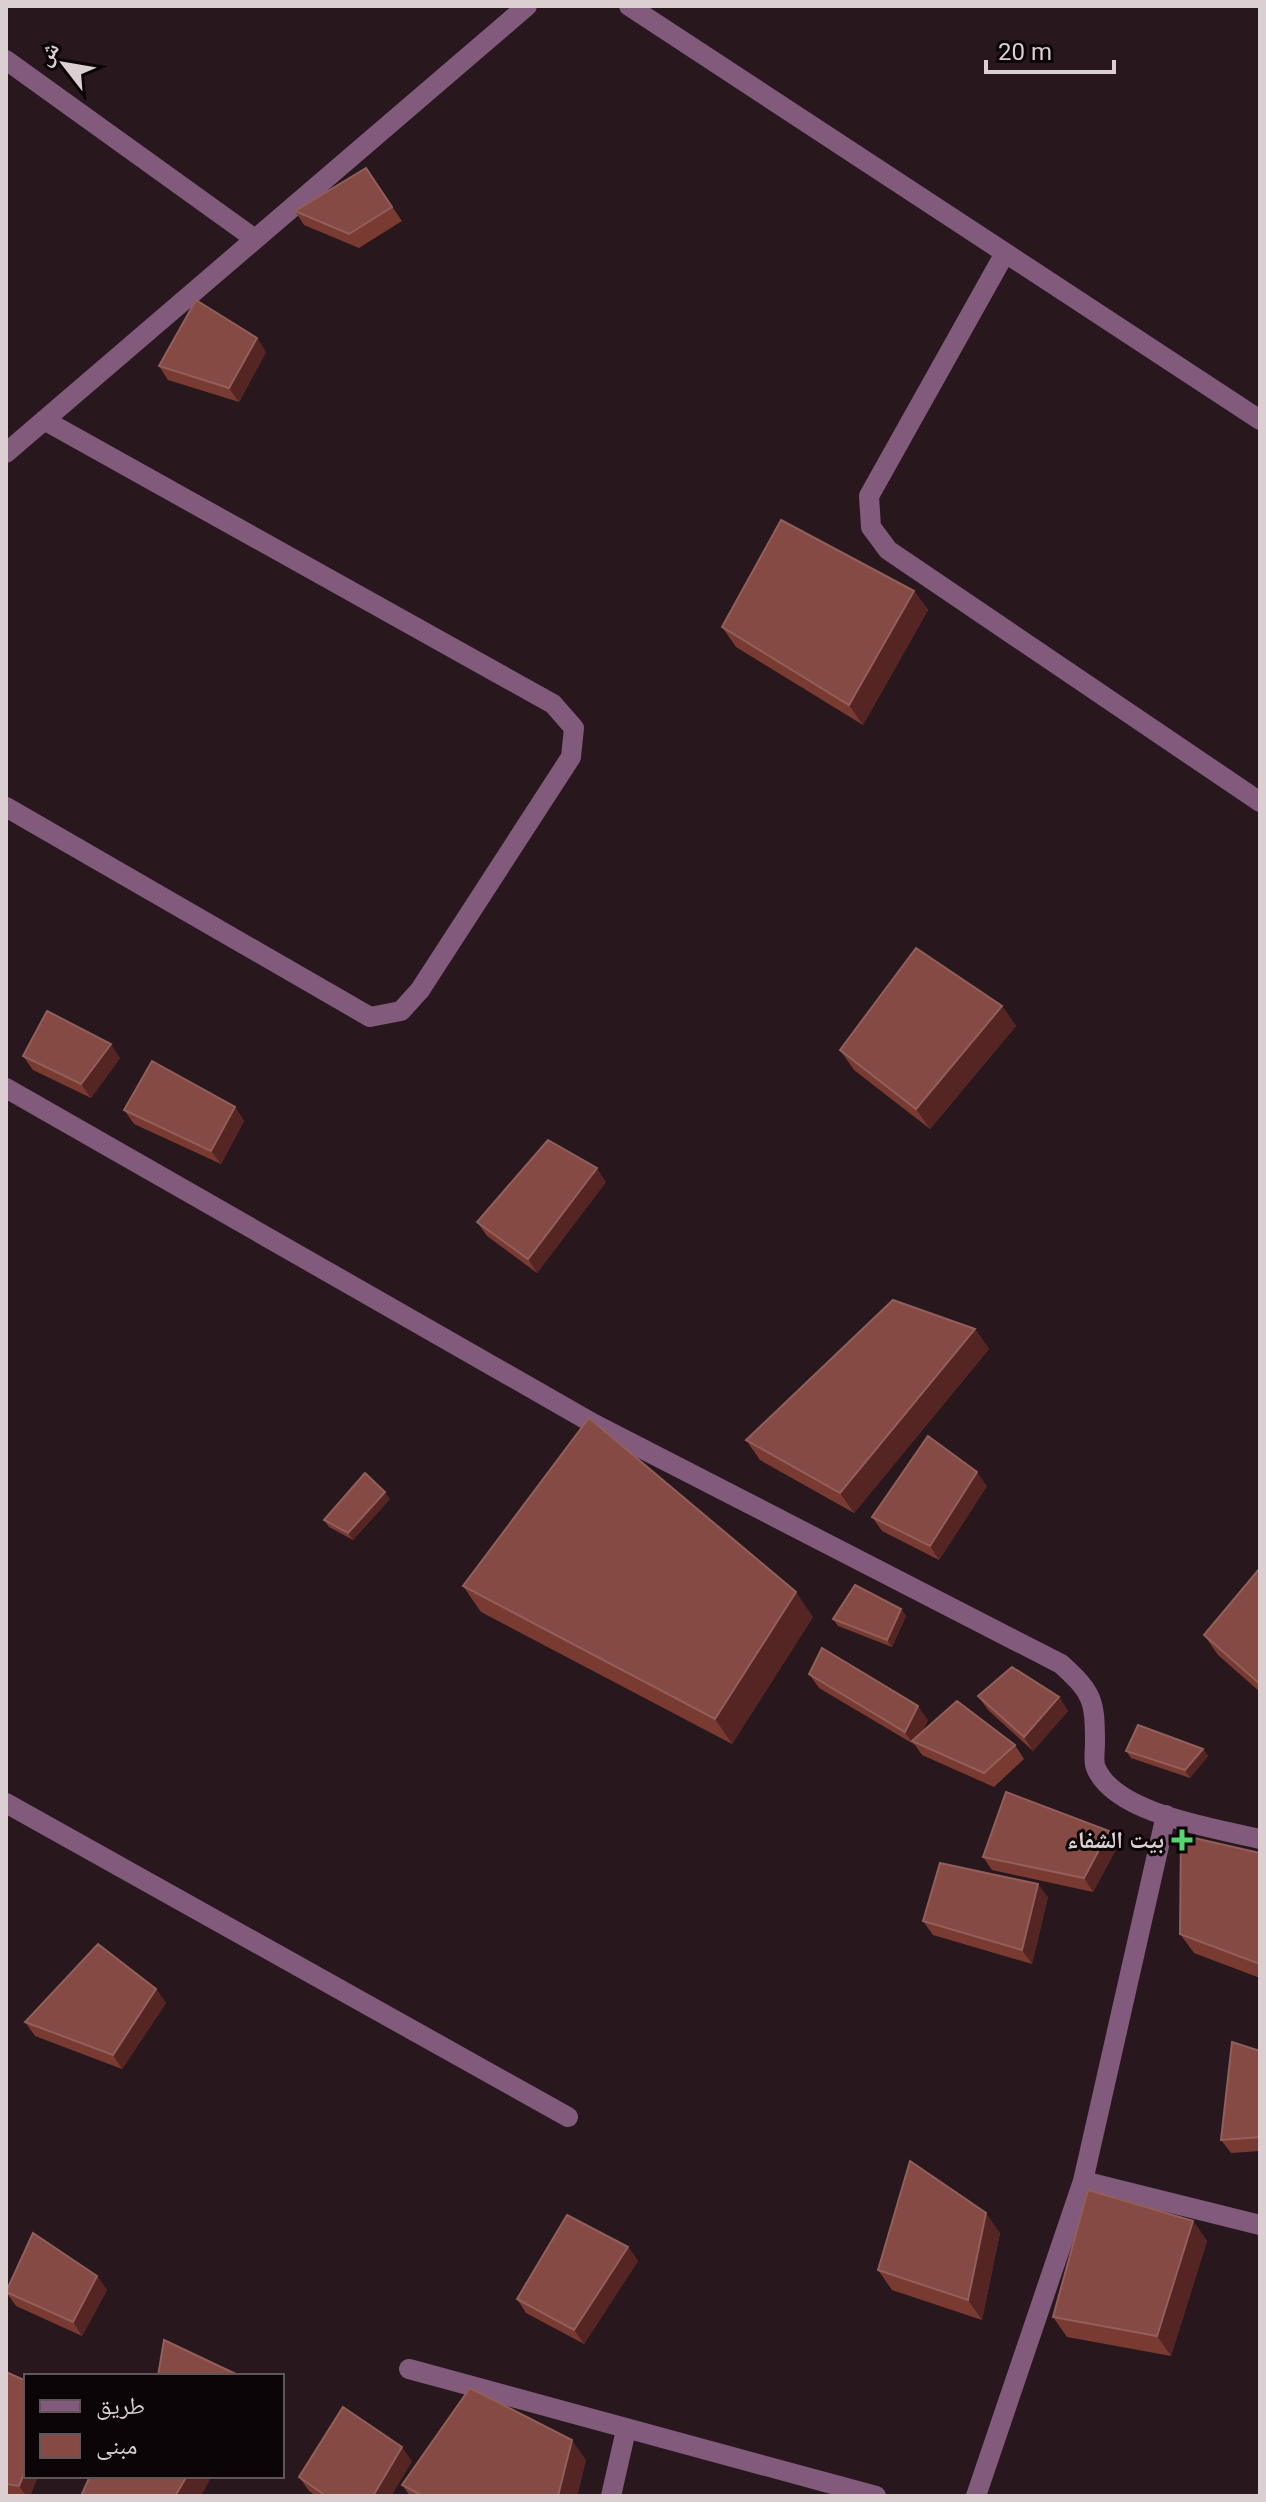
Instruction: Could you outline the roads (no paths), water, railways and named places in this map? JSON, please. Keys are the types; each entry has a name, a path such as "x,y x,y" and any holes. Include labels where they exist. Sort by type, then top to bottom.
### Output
{"street":[{"path":"6,453 527,6"},
{"path":"629,6 1260,420"},
{"path":"6,60 255,239"},
{"path":"1005,253 869,496 871,527 888,550 1260,802"},
{"path":"6,807 370,1017 401,1011 420,990 571,757 574,728 553,704 44,420"},
{"path":"6,1088 594,1424 1061,1664 1088,1688 1095,1724 1095,1767 1116,1795 1166,1815 1260,1839"},
{"path":"6,1803 568,2117"},
{"path":"976,2496 1083,2181 1166,1815"},
{"path":"1083,2181 1260,2225"},
{"path":"409,2369 876,2496"},
{"path":"611,2496 626,2430"}],"place":[{"name":"بيت الشفاء","path":"1182,1840"}]}
